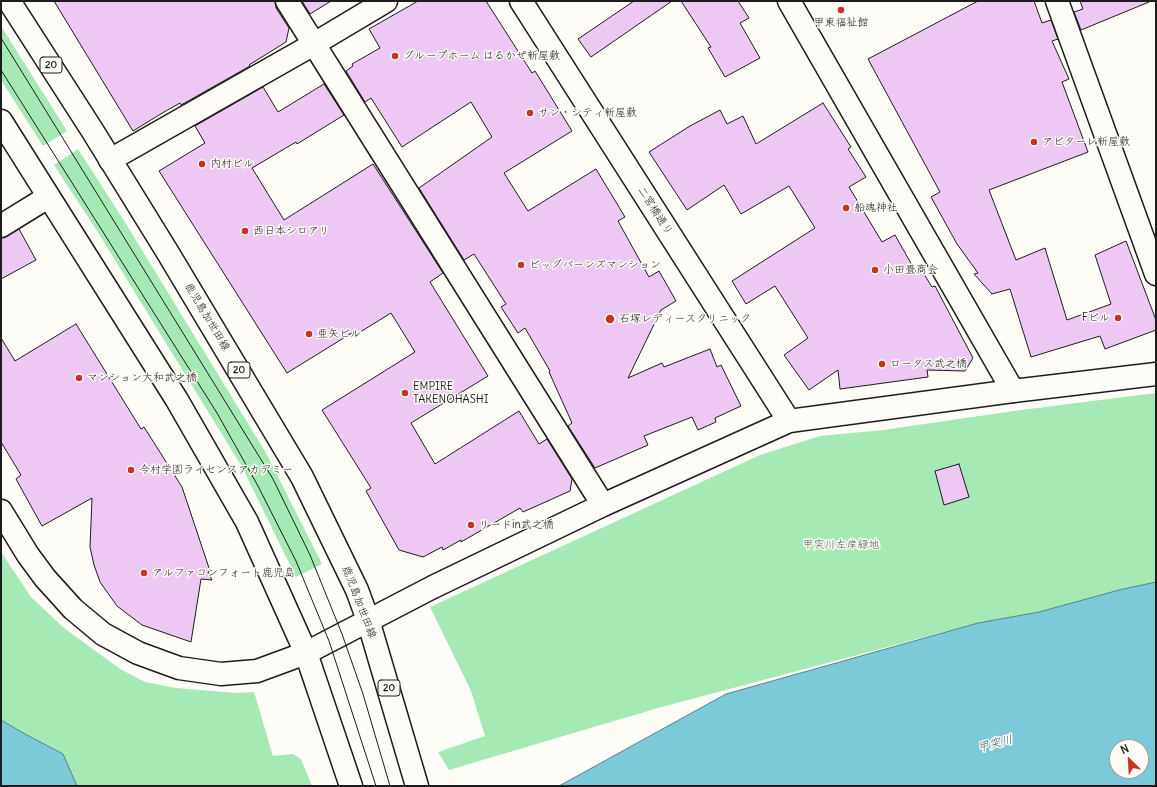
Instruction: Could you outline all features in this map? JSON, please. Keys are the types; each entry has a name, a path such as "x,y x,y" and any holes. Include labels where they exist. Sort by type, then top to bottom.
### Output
{"street":[{"name":"鹿児島加世田線","path":"9,1 110,160 246,381 302,477 357,590 368,620 417,786"},
{"path":"286,1 603,505"},
{"path":"110,160 314,44 386,1"},
{"name":"二宮橋通り","path":"521,1 789,421"},
{"path":"789,1 1013,391"},
{"path":"1057,1 1156,274"},
{"path":"1,121 177,400 247,522 306,653 348,776"},
{"path":"1,226 48,197"},
{"path":"1,511 28,555 45,578 73,609 103,634 138,653 179,668 220,674 257,671 306,653 433,587 603,505 789,421 1013,391 1156,374"}],"green space":[{"path":"1,26 67,131 43,146 1,80"},
{"path":"78,149 123,219 266,453 322,564 296,577 242,467 99,234 54,165"},
{"name":"甲突川左岸緑地","path":"1156,393 1156,582 1119,590 1039,612 978,623 658,708 449,770 438,752 485,736 471,691 430,607 760,455 820,436 883,430 1021,410"},
{"path":"1,552 31,597 64,628 120,669 145,682 176,688 236,693 254,692 273,756 293,754 301,759 312,786 77,786 72,779 25,734 1,720"}],"water":[{"name":"甲突川","path":"1156,582 1156,786 559,786 726,694 978,623 1039,612 1119,590"},
{"path":"1,720 63,754 77,786 1,786"}],"building":[{"path":"54,1 275,1 276,8 289,28 286,42 249,65 250,66 181,105 180,103 133,131"},
{"path":"302,1 331,1 310,14"},
{"path":"418,1 486,1 532,73 535,71 572,131 504,173 528,211 596,169 625,217 618,221 649,277 659,271 676,301 661,310 628,378 662,363 664,367 710,349 717,367 721,365 741,406 715,418 716,422 698,430 692,417 644,436 648,445 595,468 568,426 572,423 549,372 550,371 525,328 518,333 501,307 506,304 474,254 464,260 419,188 492,137 471,102 402,147 371,98 365,102 346,71 353,66 352,64 380,48 369,29"},
{"path":"634,1 672,1 591,57 578,39"},
{"path":"681,1 738,1 749,18 740,23 760,58 725,77 708,48 711,47"},
{"path":"978,1 1034,1 1042,23 1051,20 1058,39 1052,41 1069,79 1062,82 1088,152 989,190 1016,260 1045,248 1067,320 1111,304 1095,255 1126,241 1156,320 1156,330 1105,349 1100,336 1031,357 1010,289 992,294 974,274 978,273 957,244 931,197 940,192 868,59"},
{"path":"1080,1 1149,2 1081,30 1074,12 1083,9"},
{"path":"324,84 344,115 297,144 296,142 252,168 284,220 373,164 443,273 430,282 488,376 411,423 435,464 519,411 539,444 547,439 572,479 570,491 523,512 520,508 461,542 461,540 443,550 442,547 423,557 399,550 366,491 371,488 322,410 415,352 391,313 357,334 355,331 287,373 159,171 205,143 195,126 263,87 278,112"},
{"path":"823,103 851,147 848,149 866,177 849,187 882,242 895,235 917,274 922,271 932,287 935,286 973,358 965,371 927,370 928,377 840,389 838,370 809,390 784,355 808,338 775,286 746,304 732,281 815,228 789,186 741,214 724,185 687,210 649,152 690,126 720,110 727,124 743,116 756,144"},
{"path":"19,229 36,260 1,279 1,238"},
{"path":"76,324 141,429 144,427 182,487 210,571 208,572 212,580 201,579 191,642 142,625 117,606 100,582 94,565 90,547 92,498 42,526 16,479 21,475 1,442 1,338 15,361"},
{"path":"959,464 969,497 944,505 935,471"}],"tram line":[{"path":"1,38 273,479 310,555 342,634 363,694 390,786"},
{"path":"1,70 217,413 258,486 296,561 329,641 376,786"}],"place":[{"name":"甲東福祉館","path":"841,10"},
{"name":"グループホーム はるかぜ新屋敷","path":"395,56"},
{"name":"サン・シティ新屋敷","path":"530,113"},
{"name":"アビターレ新屋敷","path":"1034,142"},
{"name":"内村ビル","path":"202,164"},
{"name":"船魂神社","path":"846,208"},
{"name":"西日本シロアリ","path":"245,231"},
{"name":"ビッグバーンズマンション","path":"521,265"},
{"name":"小田畳商会","path":"875,270"},
{"name":"Fビル","path":"1118,318"},
{"name":"石塚レディースクリニック","path":"610,319"},
{"name":"亜矢ビル","path":"309,334"},
{"name":"ロータス武之橋","path":"882,364"},
{"name":"マンション大和武之橋","path":"79,378"},
{"name":"EMPIRE TAKENOHASHI","path":"405,393"},
{"name":"今村学園ライセンスアカデミー","path":"131,470"},
{"name":"リードin武之橋","path":"471,525"},
{"name":"アルファコンフォート鹿児島","path":"144,573"}]}
